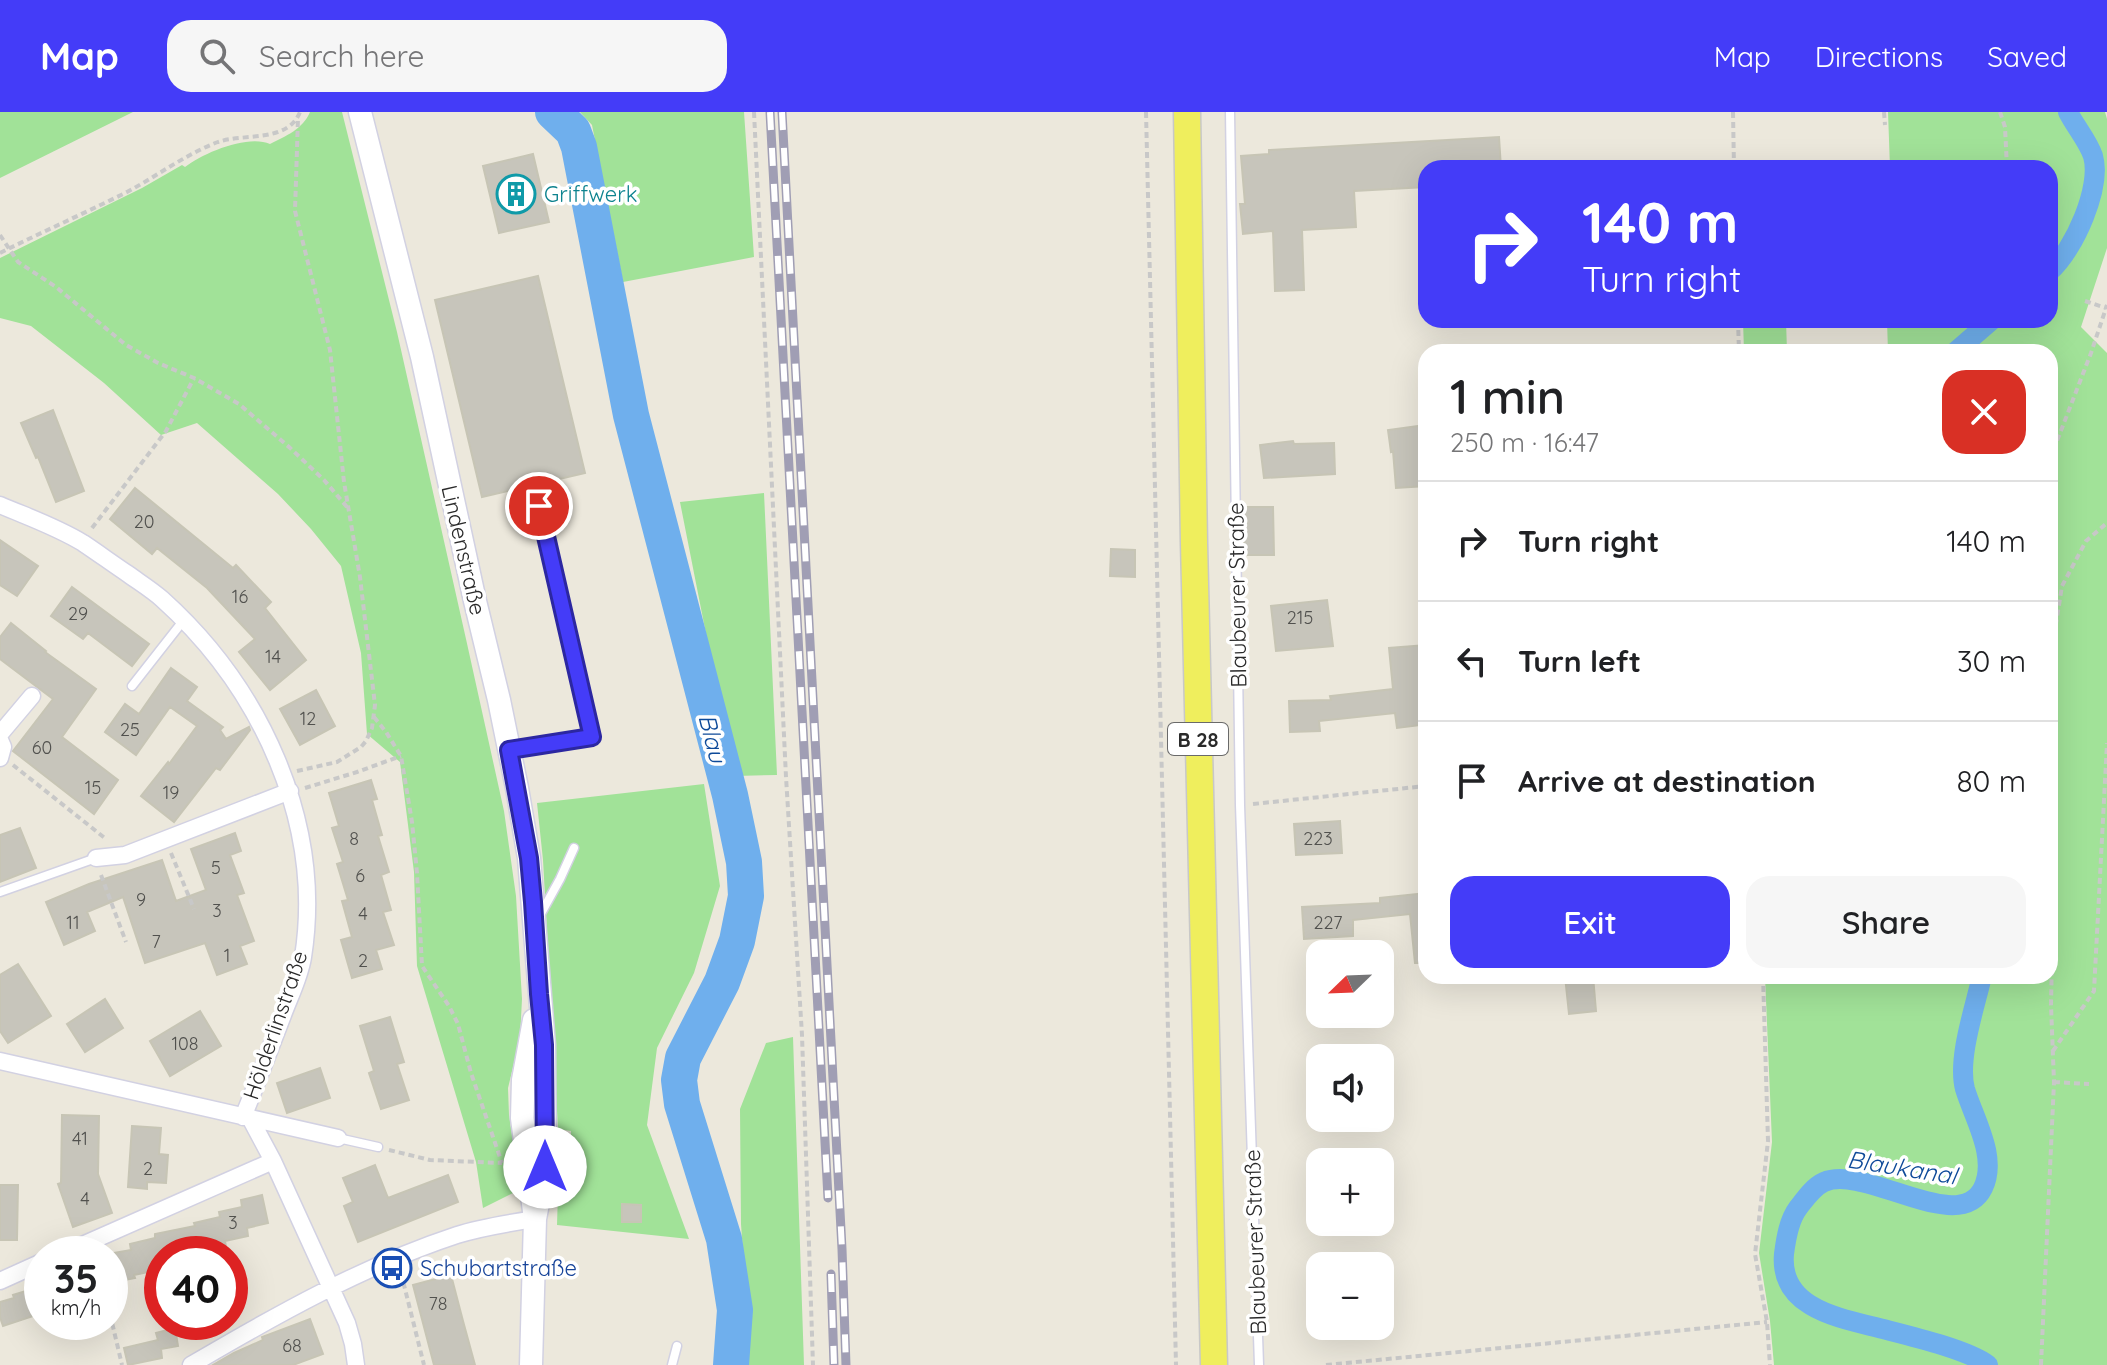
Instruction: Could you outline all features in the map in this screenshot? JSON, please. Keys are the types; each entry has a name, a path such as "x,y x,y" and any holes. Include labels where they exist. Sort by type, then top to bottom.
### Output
{"main road":[{"name":"Blaubeurer Straße","path":"1187,112 1214,1365"}],"street":[{"name":"Lindenstraße","path":"360,112 422,357 509,750 529,858 544,1045 545,1167 535,1219 531,1365"},
{"name":"Hölderlinstraße","path":"0,505 81,542 160,597 227,669 267,736 283,773 301,844 307,926 302,962 246,1117"},
{"path":"0,747 32,696"},
{"path":"95,858 125,855 290,791"},
{"path":"0,1061 338,1138"},
{"path":"246,1117 273,1161 347,1323 356,1365"},
{"path":"103,1236 273,1161"},
{"path":"191,1365 290,1307 331,1287 458,1235 535,1219"},
{"path":"0,1281 24,1270"}],"lane":[{"name":"Blaubeurer Straße","path":"1230,112 1240,805 1259,1365"},
{"path":"509,750 592,737 539,506"},
{"path":"132,686 183,620"},
{"path":"535,925 574,848"},
{"path":"0,892 95,858"},
{"path":"338,1138 378,1147"},
{"path":"672,1365 677,1346"}],"path":[{"path":"754,112 786,777 802,1035 813,1365"},
{"path":"1146,112 1176,1365"},
{"path":"1733,112 1734,160"},
{"path":"1884,112 1885,125"},
{"path":"2000,112 2005,127 2007,160"},
{"path":"0,253 126,192 209,146 241,137 275,133 286,128 299,115"},
{"path":"283,773 316,768 346,757 366,741 372,728 375,705 330,350 295,211 299,115"},
{"path":"0,235 18,262 56,287 126,345 239,404 324,480 349,509"},
{"path":"2058,439 2107,306 2085,301"},
{"path":"81,542 166,431 194,378"},
{"path":"2058,609 2062,586 2086,541 2107,523"},
{"path":"374,717 401,756 414,834 422,966 458,1024 502,1163 430,1160 378,1147"},
{"path":"2052,1051 2094,991 2107,743"},
{"path":"0,747 125,855"},
{"path":"315,786 401,756"},
{"path":"1240,805 1418,787"},
{"path":"166,839 194,909"},
{"path":"95,858 126,942"},
{"path":"1763,984 1768,1141 1755,1254 1767,1322 1770,1365"},
{"path":"2041,1365 2054,1082 2051,984"},
{"path":"2054,1082 2089,1084"},
{"path":"398,1259 424,1365"},
{"path":"1326,1365 1767,1322"},
{"path":"116,1340 122,1365"}],"green space":[{"path":"0,112 133,112 0,178"},
{"path":"310,112 342,112 397,332 504,811 516,896 522,999 520,1038 508,1088 519,1180 513,1193 483,1208 476,1162 417,966 414,872 400,762 367,734 361,653 341,566 278,494 197,423 161,435 104,383 31,326 0,318 0,258 214,151 250,141 270,144 298,127"},
{"path":"580,112 744,112 754,257 623,282 592,125"},
{"path":"1888,112 2105,112 2107,119 2107,248 2081,327 2107,353 2107,1365 1774,1365 1759,1253 1772,1142 1765,984 2058,984 2058,344 1888,344 1887,328 2058,328 2058,160 1890,160"},
{"path":"1743,328 1786,328 1787,344 1744,344"},
{"path":"764,493 777,775 734,776 680,502"},
{"path":"704,784 720,886 694,973 657,1048 647,1125 689,1239 557,1225 559,1161 570,1160 571,1131 558,1129 537,803"},
{"path":"793,1037 804,1365 743,1365 747,1310 741,1224 740,1109 766,1043"}],"building":[{"path":"1499,137 1500,160 1418,160 1418,187 1354,191 1356,227 1302,230 1304,290 1275,291 1273,231 1243,234 1240,204 1245,204 1241,156 1269,154 1269,150"},
{"name":"Griffwerk","path":"533,154 549,222 499,233 483,166"},
{"path":"538,276 585,473 482,497 435,300"},
{"path":"53,410 84,491 56,502 21,423"},
{"path":"1418,426 1418,487 1396,488 1388,430"},
{"path":"1293,441 1294,444 1334,443 1335,474 1264,478 1260,445"},
{"path":"135,488 233,568 236,565 271,602 265,608 306,660 270,690 239,652 255,639 207,588 157,548 152,554 110,519"},
{"path":"1244,507 1273,507 1274,555 1244,555"},
{"path":"0,540 38,566 17,596 0,585"},
{"path":"1111,549 1135,550 1135,577 1110,576"},
{"path":"72,587 149,644 132,666 88,633 83,639 51,616"},
{"path":"1327,600 1333,646 1276,651 1271,606"},
{"path":"11,623 96,689 62,737 118,780 94,814 13,751 53,699 0,659 0,637"},
{"path":"1418,646 1418,725 1397,728 1395,713 1319,721 1320,731 1290,732 1289,701 1331,700 1330,696 1393,689 1389,648"},
{"path":"171,668 197,687 187,701 223,727 220,730 226,739 249,727 250,730 174,822 141,796 197,726 170,707 136,755 105,732 125,704 139,714"},
{"path":"316,690 335,726 300,745 280,709"},
{"path":"371,780 377,799 372,800 382,835 378,836 389,872 381,875 391,910 383,912 394,945 376,950 382,969 352,978 341,940 352,937 342,901 348,900 337,864 343,862 332,828 339,826 329,793"},
{"path":"1340,821 1342,853 1296,855 1294,824"},
{"path":"20,828 36,868 0,882 0,835"},
{"path":"235,833 241,851 230,855 244,893 237,895 254,941 240,946 247,964 217,975 205,943 145,963 123,897 87,912 95,931 64,945 46,902 162,860 176,901 206,890 191,849"},
{"path":"1418,894 1418,963 1415,963 1410,914 1353,920 1353,936 1304,939 1302,907 1380,903 1380,898"},
{"path":"18,964 51,1016 8,1043 0,1031 0,975"},
{"path":"1566,984 1594,984 1596,1011 1569,1014"},
{"path":"105,999 123,1028 85,1052 67,1024"},
{"path":"200,1011 221,1046 170,1076 150,1041"},
{"path":"390,1017 404,1062 397,1064 409,1100 381,1109 369,1073 374,1071 360,1026"},
{"path":"320,1068 330,1098 287,1113 277,1083"},
{"path":"62,1115 99,1116 98,1174 112,1213 73,1227 58,1184 61,1183"},
{"path":"132,1126 161,1128 159,1154 168,1155 166,1183 147,1182 147,1189 128,1187"},
{"path":"375,1165 388,1198 448,1175 458,1202 358,1242 344,1206 353,1202 343,1178"},
{"path":"0,1185 18,1185 17,1240 0,1240"},
{"path":"262,1195 268,1223 247,1228 248,1236 155,1236 220,1217 219,1212 242,1207 241,1200"},
{"path":"622,1204 641,1205 641,1222 622,1222"},
{"path":"144,1241 144,1273 128,1279 128,1251 131,1250 130,1244"},
{"path":"451,1275 475,1365 434,1365 413,1285"},
{"path":"24,1292 24,1319 3,1326 0,1302 14,1298 13,1295"},
{"path":"310,1319 323,1354 293,1365 213,1365 263,1340 262,1337"},
{"path":"158,1340 177,1340 178,1346 161,1349 162,1358 128,1365 124,1348"}],"waterway":[{"name":"Blau","path":"553,112 573,131 579,147 631,415 730,795 744,862 746,896 737,941 722,982 683,1058 679,1080 682,1104 724,1239 735,1310 731,1365"},
{"name":"Blaukanal","path":"2058,262 2077,234 2084,217 2095,169 2088,145 2068,112"},
{"name":"Blaukanal","path":"1964,344 1983,328"},
{"name":"Blaukanal","path":"1980,984 1968,1033 1963,1077 1986,1151 1988,1164 1983,1188 1971,1201 1954,1205 1933,1203 1863,1182 1842,1179 1824,1182 1816,1187 1795,1213 1784,1254 1785,1272 1791,1287 1801,1299 1815,1308 1847,1320 1951,1348 1988,1365"}],"railway":[{"path":"770,112 828,1198"},
{"path":"782,112 846,1365"},
{"path":"831,1274 834,1365"}],"place":[{"name":"Griffwerk","path":"516,194"},
{"name":"Schubartstraße","path":"392,1268"}],"route":[{"path":"539,506 592,737 509,750 529,858 533,902 544,1045 545,1167"}]}
